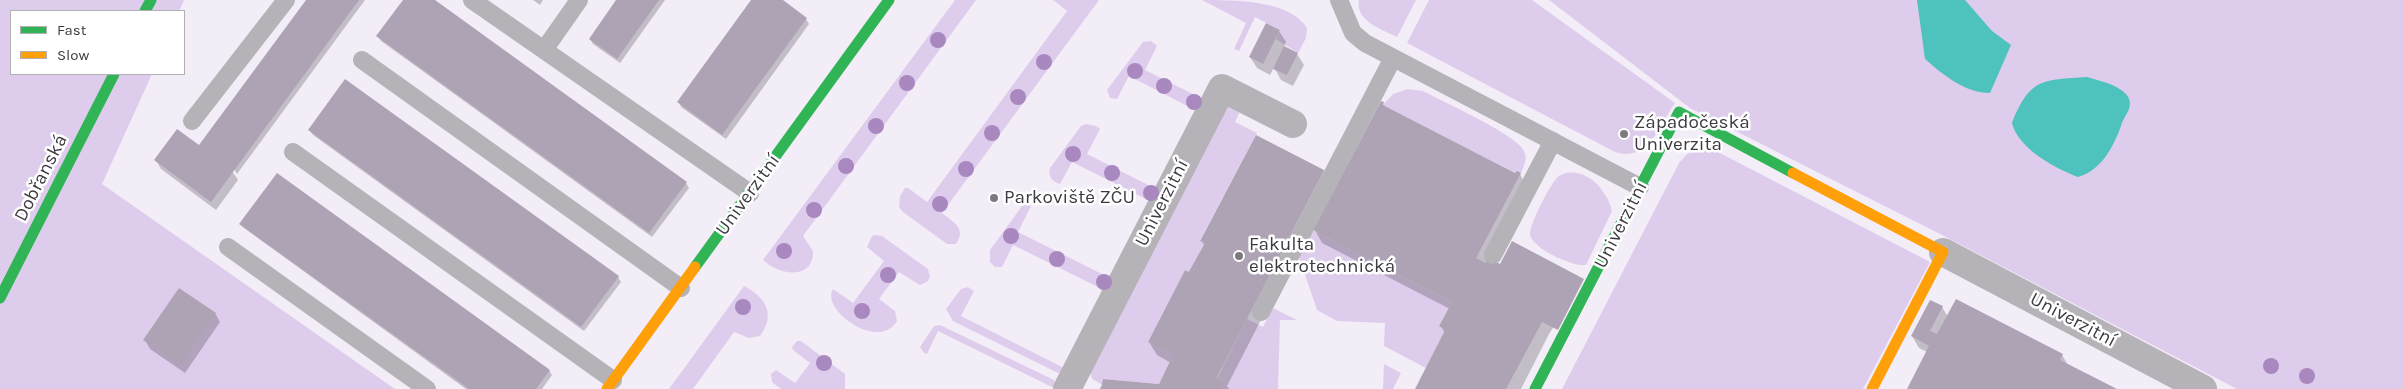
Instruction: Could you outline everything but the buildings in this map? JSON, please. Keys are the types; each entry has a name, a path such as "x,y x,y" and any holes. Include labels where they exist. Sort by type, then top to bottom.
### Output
{"street":[{"name":"Univerzitní","path":"610,385 890,0"},
{"name":"Dobřanská","path":"0,298 113,75"},
{"name":"Univerzitní","path":"1067,389 1222,88 1292,124"},
{"name":"Univerzitní","path":"1535,389 1679,112 2202,389"},
{"path":"1872,389 1943,252"}],"lane":[{"path":"192,121 286,0"},
{"path":"472,0 750,193"},
{"path":"544,50 579,0"},
{"path":"1339,0 1353,33 1365,43 1640,188"},
{"path":"1262,312 1393,58"},
{"path":"362,60 681,288"},
{"path":"1493,255 1552,141"},
{"path":"293,152 610,385"},
{"path":"228,247 427,389"}],"shaded area":[{"path":"0,0 184,0 179,10 10,10 10,75 152,75 102,184 395,389 0,389"},
{"path":"955,0 976,0 803,236 813,251 812,261 808,267 802,271 786,272 769,265 763,260"},
{"path":"1053,0 1099,0 942,213 957,226 960,234 956,244 947,244 903,212 899,207 900,196 905,188 908,188 927,202 1067,11"},
{"path":"1202,0 1245,1 1275,7 1299,19 1307,28 1306,38 1298,53 1276,39 1280,30 1255,17 1239,51 1234,49 1246,23"},
{"path":"1359,0 1416,0 1397,37 1365,19 1361,14"},
{"path":"1429,0 1532,0 1675,103 1652,140 1645,147 1636,152 1626,154 1615,152 1407,43"},
{"path":"1549,0 2403,0 2403,389 2237,389 1944,236 1690,108"},
{"path":"1917,0 1965,0 1992,31 2011,45 1990,93 1972,90 1954,82 1925,59"},
{"path":"1151,41 1157,46 1145,70 1207,101 1201,113 1129,76 1117,99 1110,98 1107,90 1143,42"},
{"path":"2087,77 2118,88 2129,98 2130,106 2106,157 2094,169 2078,177 2048,163 2029,149 2021,141 2012,123 2025,97 2039,84 2059,79"},
{"path":"1408,89 1423,91 1508,136 1524,151 1526,157 1521,173 1515,173 1383,105 1393,94"},
{"path":"1226,99 1242,107 1235,122 1257,133 1200,240 1205,243 1189,272 1185,270 1148,342 1173,355 1159,384 1103,379 1103,385 1092,379 1088,365"},
{"path":"1086,124 1100,129 1087,154 1160,191 1154,203 1072,162 1060,184 1052,180 1049,173 1050,168 1081,126"},
{"path":"1702,148 1718,152 1930,262 1863,389 1562,389 1679,163 1687,154"},
{"path":"1566,173 1582,174 1596,183 1610,203 1612,211 1586,265 1572,263 1554,256 1538,246 1530,235 1536,215 1549,190 1557,178"},
{"path":"1027,204 1031,206 1018,232 1114,280 1108,292 1013,245 1002,267 995,267 990,262 990,250 1022,206"},
{"path":"1313,230 1452,302 1439,326 1445,330 1426,368 1384,346 1385,323 1337,321 1317,310 1299,257"},
{"path":"872,236 882,236 928,269 930,277 927,282 920,285 899,272 879,299 895,311 897,321 889,329 878,332 865,330 843,317 831,298 833,289 853,303 884,261 867,247"},
{"path":"744,286 752,290 766,307 767,321 760,336 749,338 734,332 693,389 669,389"},
{"path":"968,287 974,291 961,316 1068,370 1058,373 953,321 946,309 961,289"},
{"path":"1273,308 1297,320 1280,320 1278,389 1222,389 1226,382 1218,377 1247,319 1263,327"},
{"path":"940,325 1054,380 1056,389 938,331 927,354 924,353 920,347 934,326"},
{"path":"797,341 801,341 845,374 845,389 781,389 772,382 771,374 776,370 795,383 810,363 793,350 792,347"},
{"path":"1384,364 1401,373 1393,389 1383,389"}],"traffic: fast":[{"path":"146,10 151,0"},
{"path":"695,267 889,0"},
{"path":"0,298 113,75"},
{"path":"1535,389 1679,112 1793,173"}],"traffic: slow":[{"path":"1793,173 1943,252 1872,389"},
{"path":"607,389 695,267"}],"place":[{"name":"Západočeská Univerzita","path":"1624,134"},
{"name":"Parkoviště ZČU","path":"994,198"},
{"name":"Fakulta elektrotechnická","path":"1239,256"}]}
